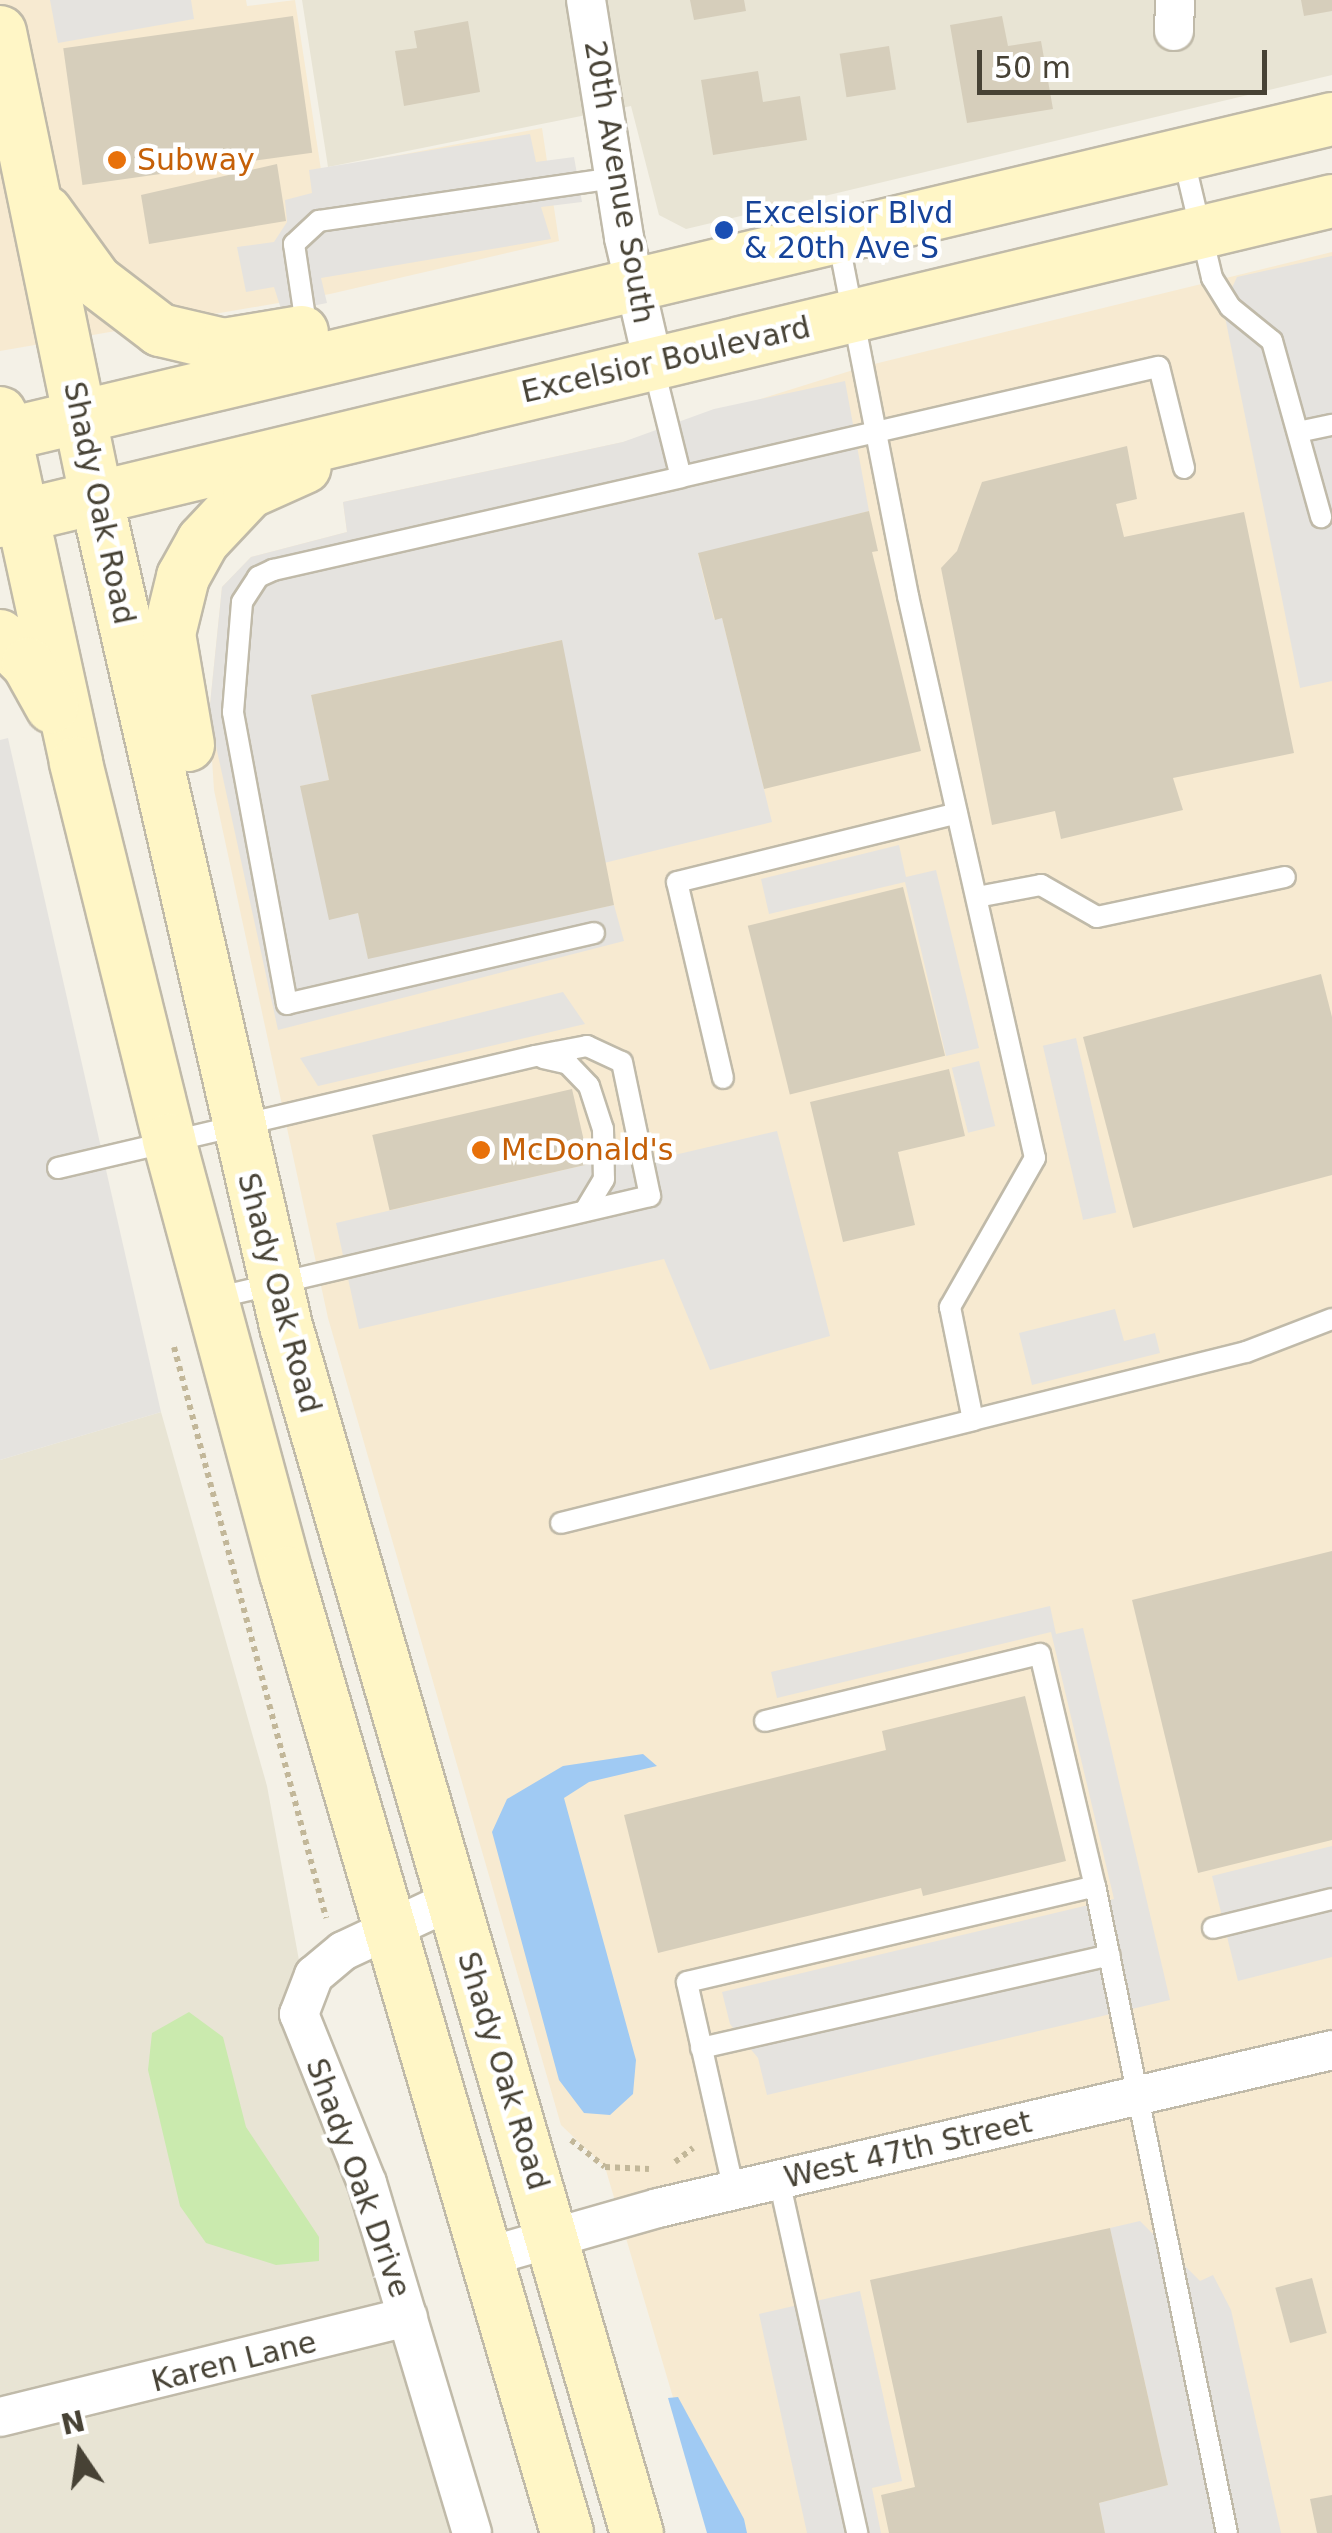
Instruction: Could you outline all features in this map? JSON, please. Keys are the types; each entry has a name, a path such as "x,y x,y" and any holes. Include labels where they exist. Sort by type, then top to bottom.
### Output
{"main road":[{"name":"Shady Oak Road","path":"0,32 96,497 236,1130 275,1284 637,2533"},
{"path":"567,2533 390,1929 170,1145 76,764 10,519 2,428 80,418 445,299 635,286 1332,119"},
{"path":"35,193 96,281 160,330 224,345 310,346"},
{"name":"Excelsior Boulevard","path":"10,519 1332,202"},
{"path":"213,1017 225,926 175,683 169,634 182,577 224,514 278,476 525,393"},
{"path":"0,636 46,692 76,764"}],"street":[{"name":"20th Avenue South","path":"586,0 614,178 653,364"},
{"name":"Shady Oak Drive","path":"452,1900 343,1951 314,1976 300,2014 366,2183 472,2533"},
{"name":"West 47th Street","path":"486,2257 734,2191 1332,2050"},
{"name":"Karen Lane","path":"0,2417 408,2318"}],"lane":[{"path":"1182,156 1212,278 1230,307 1272,341 1321,517"},
{"path":"310,346 294,244 319,221 614,178"},
{"path":"838,239 1035,1158 950,1307 973,1420"},
{"path":"653,364 681,477"},
{"path":"594,933 287,1004 233,712 242,602 258,577 273,570 1159,367 1184,468"},
{"path":"1298,432 1332,425"},
{"path":"723,1078 676,882 958,813"},
{"path":"977,898 1041,884 1097,916 1284,876"},
{"path":"58,1168 587,1046 622,1062 650,1196 212,1298"},
{"path":"535,1056 568,1064 588,1086 603,1129 604,1179 585,1211"},
{"path":"562,1524 1246,1352 1332,1318"},
{"path":"765,1721 1040,1654 1140,2096 1226,2533"},
{"path":"734,2191 687,1982 1095,1886"},
{"path":"1213,1928 1332,1899"},
{"path":"701,2048 1110,1956"},
{"path":"779,2180 857,2533"}],"path":[{"path":"566,2133 606,2167 654,2168"},
{"path":"669,2164 694,2148"}],"shaded area":[{"path":"0,0 246,0 247,6 295,0 321,170 542,128 559,241 330,294 0,351"},
{"path":"50,0 191,0 194,19 58,43"},
{"path":"302,0 1332,0 1332,75 686,229 659,215 631,106 328,167"},
{"path":"530,134 536,162 574,157 582,202 541,207 551,239 321,278 327,303 282,312 274,287 246,292 237,247 274,242 287,222 285,200 312,193 309,170"},
{"path":"1332,252 1332,2533 713,2533 605,2167 561,2125 328,1318 214,790 209,714 222,587 251,557 347,532 343,502 623,442 866,366"},
{"path":"1332,256 1332,681 1300,688 1223,307 1237,277"},
{"path":"845,381 869,511 698,554 714,619 722,618 772,822 604,863 561,640 311,695 329,780 301,786 330,919 358,913 368,958 614,905 624,941 278,1030 209,714 222,587 251,557 347,532 343,502 623,442 714,409"},
{"path":"8,738 161,1412 0,1460 0,740"},
{"path":"899,845 906,877 936,870 979,1048 946,1056 905,882 769,914 761,879"},
{"path":"563,992 585,1024 318,1086 300,1058"},
{"path":"1076,1038 1116,1212 1083,1220 1043,1046"},
{"path":"979,1061 995,1126 968,1133 952,1068"},
{"path":"777,1131 830,1336 710,1370 664,1259 359,1329 336,1223 589,1164 653,1160"},
{"path":"1115,1309 1124,1341 1155,1333 1160,1353 1032,1385 1019,1333"},
{"path":"161,1412 267,1786 305,1993 472,2533 0,2533 0,1460"},
{"path":"1050,1606 1056,1634 1083,1628 1170,2000 767,2095 758,2058 730,2024 722,1992 1114,1899 1051,1632 777,1698 771,1672"},
{"path":"1332,1846 1332,1957 1238,1981 1212,1876"},
{"path":"1140,2221 1200,2281 1213,2275 1231,2310 1281,2533 1105,2533 1099,2503 1168,2485 1110,2228"},
{"path":"860,2291 902,2481 872,2488 881,2533 807,2533 759,2314"}],"green space":[{"path":"189,2012 223,2037 246,2127 319,2237 319,2261 276,2265 206,2243 180,2206 148,2070 152,2033"}],"water":[{"path":"643,1754 657,1766 589,1782 564,1798 636,2060 633,2094 610,2115 584,2113 559,2080 492,1832 507,1799 563,1766"},
{"path":"678,2397 744,2519 747,2533 707,2533 668,2398"}],"building":[{"path":"690,0 744,0 746,11 694,20"},
{"path":"1301,0 1332,0 1332,11 1304,16"},
{"path":"293,16 312,153 82,185 63,48"},
{"path":"1002,16 1008,46 1041,41 1053,109 967,123 950,25"},
{"path":"468,21 480,92 404,106 395,51 417,48 414,31"},
{"path":"889,46 896,89 846,97 840,54"},
{"path":"758,71 763,102 800,96 807,140 713,155 701,80"},
{"path":"277,164 286,221 149,244 141,195"},
{"path":"1127,446 1137,499 1116,504 1124,537 1244,512 1294,753 1173,778 1183,810 1061,839 1055,811 992,825 941,568 957,551 982,482"},
{"path":"869,511 878,551 872,552 921,751 764,789 722,618 715,620 698,553"},
{"path":"562,640 614,905 368,959 358,913 329,920 300,786 329,780 311,695"},
{"path":"903,887 945,1056 790,1095 748,926"},
{"path":"1321,974 1332,1017 1332,1175 1133,1228 1083,1037"},
{"path":"949,1069 965,1136 898,1152 915,1225 843,1242 810,1102"},
{"name":"McDonald's","path":"572,1089 589,1164 390,1210 372,1135"},
{"path":"1332,1551 1332,1840 1198,1873 1132,1600"},
{"path":"1025,1696 1066,1861 923,1896 921,1888 658,1953 624,1815 886,1750 882,1731"},
{"path":"1110,2228 1168,2485 1099,2503 1105,2533 889,2533 881,2495 915,2487 870,2280"},
{"path":"1312,2278 1327,2333 1290,2343 1275,2288"},
{"path":"1332,2495 1332,2533 1317,2533 1310,2499"}],"place":[{"name":"Subway","path":"117,160"},
{"name":"Excelsior Blvd & 20th Ave S","path":"724,230"},
{"name":"McDonald's","path":"481,1150"}]}
